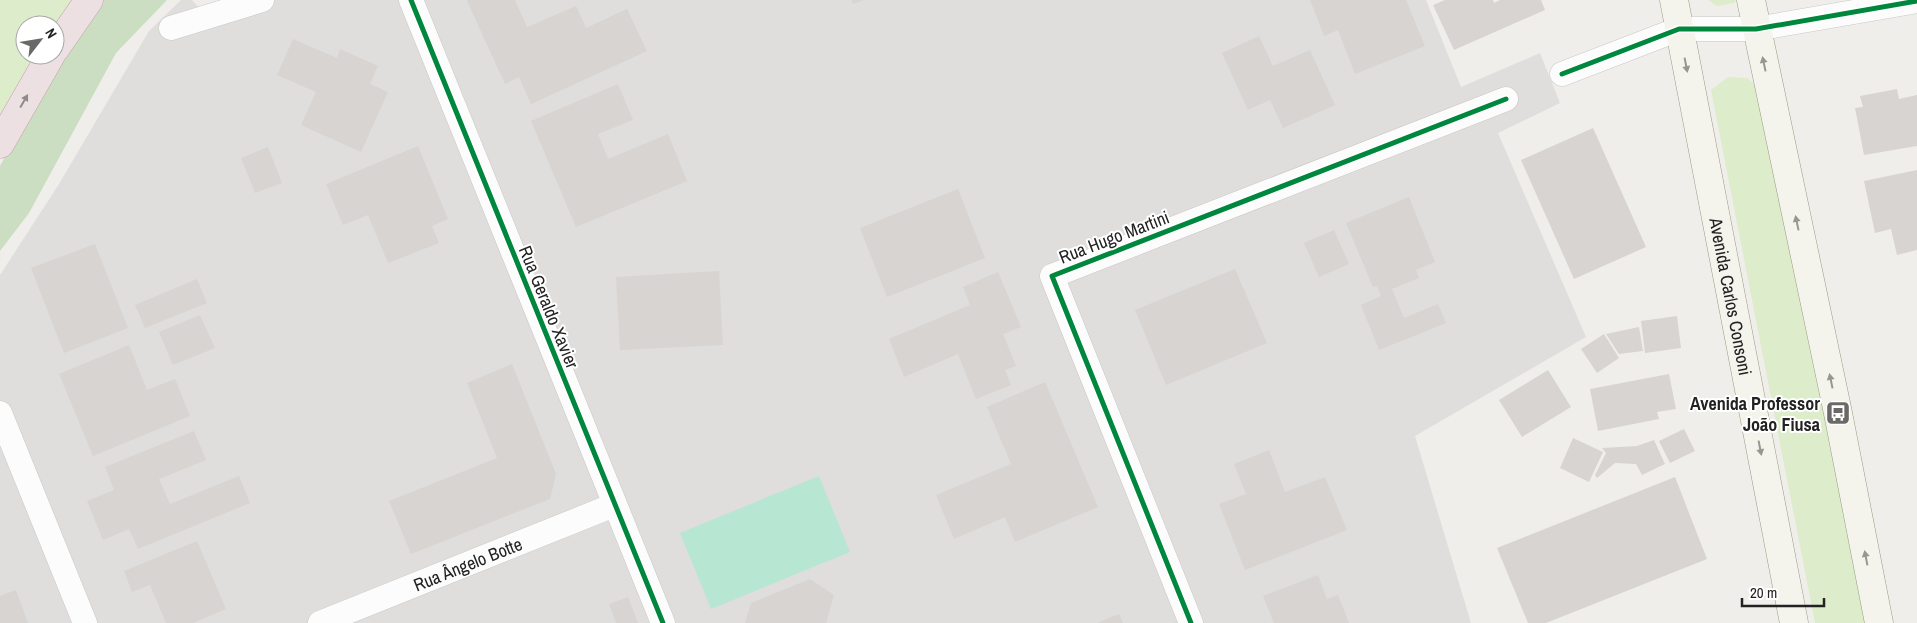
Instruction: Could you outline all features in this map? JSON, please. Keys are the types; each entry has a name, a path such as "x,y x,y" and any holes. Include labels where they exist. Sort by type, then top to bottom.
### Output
{"highway":[{"path":"65,35 89,0"},
{"path":"0,144 45,65"}],"main road":[{"name":"Avenida Carlos Consoni","path":"1674,0 1794,623"},
{"path":"1751,0 1838,413 1879,623"}],"street":[{"path":"171,28 262,0"},
{"name":"Rua Geraldo Xavier","path":"411,0 663,623"},
{"path":"1562,74 1680,29 1756,29 1917,1"},
{"name":"Rua Hugo Martini","path":"1191,623 1052,276 1506,99"},
{"path":"0,413 85,623"},
{"name":"Rua Ângelo Botte","path":"320,623 614,505"}],"shaded area":[{"path":"181,0 192,0 201,10 231,0 1426,0 1461,87 1540,53 1560,103 1498,133 1586,337 1415,436 1471,623 0,623 0,275 59,184 149,31"}],"green space":[{"path":"0,0 74,0 63,15 15,15 15,65 31,65 0,122"},
{"path":"100,0 167,0 116,53 29,213 0,251 0,166 50,71 54,65 65,65 65,50"},
{"path":"1708,0 1736,0 1734,3 1717,6"},
{"path":"1728,77 1747,78 1770,96 1868,623 1815,623 1711,90"},
{"path":"819,476 850,552 711,609 680,533"}],"building":[{"path":"515,0 527,27 576,6 586,28 627,9 647,51 531,104 519,77 505,84 467,1"},
{"path":"852,0 864,0 853,4"},
{"path":"1310,0 1406,0 1425,46 1355,74 1338,30 1324,36"},
{"path":"1445,0 1493,0 1494,3 1500,0 1541,0 1545,10 1454,50 1433,5"},
{"path":"1259,36 1273,66 1310,50 1335,105 1283,128 1270,100 1248,110 1222,53"},
{"path":"293,39 337,58 340,49 378,66 370,84 388,92 361,152 301,125 316,92 277,75"},
{"path":"618,84 633,120 598,134 608,159 668,134 687,181 576,227 531,121"},
{"path":"1897,89 1899,99 1917,95 1917,146 1864,155 1855,108 1863,107 1860,96"},
{"path":"1593,128 1646,247 1574,279 1521,160"},
{"path":"418,146 448,219 432,226 439,243 388,263 368,215 343,225 326,184"},
{"path":"268,147 282,183 255,193 241,158"},
{"path":"1917,170 1917,250 1897,255 1891,229 1875,233 1864,181"},
{"path":"958,189 985,258 887,297 860,228"},
{"path":"1409,197 1435,262 1416,270 1419,278 1392,289 1404,318 1438,304 1446,323 1379,350 1361,305 1381,296 1377,286 1373,287 1346,223"},
{"path":"1334,230 1349,264 1319,277 1304,243"},
{"path":"95,244 128,328 64,353 31,268"},
{"path":"1235,269 1267,343 1166,385 1135,310"},
{"path":"719,271 723,345 620,350 616,277"},
{"path":"998,272 1021,327 1003,334 1016,366 1005,370 1011,385 976,399 958,354 904,377 889,339 970,305 963,287"},
{"path":"197,279 207,303 145,328 135,305"},
{"path":"200,315 215,348 173,365 159,332"},
{"path":"1677,316 1681,348 1645,353 1641,321"},
{"path":"1639,327 1643,351 1619,354 1606,334"},
{"path":"1604,334 1619,358 1597,373 1581,349"},
{"path":"129,345 147,390 175,379 190,416 93,456 59,374"},
{"path":"512,364 556,474 550,499 411,554 389,501 497,458 467,383"},
{"path":"1548,370 1571,407 1522,437 1499,400"},
{"path":"1669,374 1676,409 1657,412 1659,419 1598,431 1590,389"},
{"path":"1045,382 1098,507 1015,542 1005,517 954,539 936,495 1011,464 987,407"},
{"path":"1684,429 1695,451 1670,463 1659,441"},
{"path":"194,431 206,460 159,479 170,504 239,476 250,503 138,549 129,529 103,540 87,501 114,490 105,467"},
{"path":"1573,438 1603,452 1589,482 1560,468"},
{"path":"1654,440 1665,464 1642,475 1636,464 1615,463 1597,478 1595,475 1606,453 1602,448 1637,446"},
{"path":"1269,450 1285,492 1325,477 1347,530 1245,570 1219,504 1246,494 1234,464"},
{"path":"1675,477 1707,559 1546,623 1528,623 1497,548"},
{"path":"197,541 226,609 193,623 166,623 150,585 132,592 124,571"},
{"path":"1318,575 1327,599 1338,595 1349,623 1274,623 1263,596"},
{"path":"810,579 834,595 826,623 745,623 751,603"},
{"path":"16,590 28,623 0,623 0,596"},
{"path":"628,597 638,623 616,623 609,604"},
{"path":"1119,614 1123,623 1097,623"}],"cycle path":[{"path":"411,0 663,623"},
{"path":"1562,74 1679,29 1756,29 1917,1"},
{"path":"1191,623 1052,276 1506,99"}],"place":[{"name":"Avenida Professor João Fiusa","path":"1838,413"}]}
